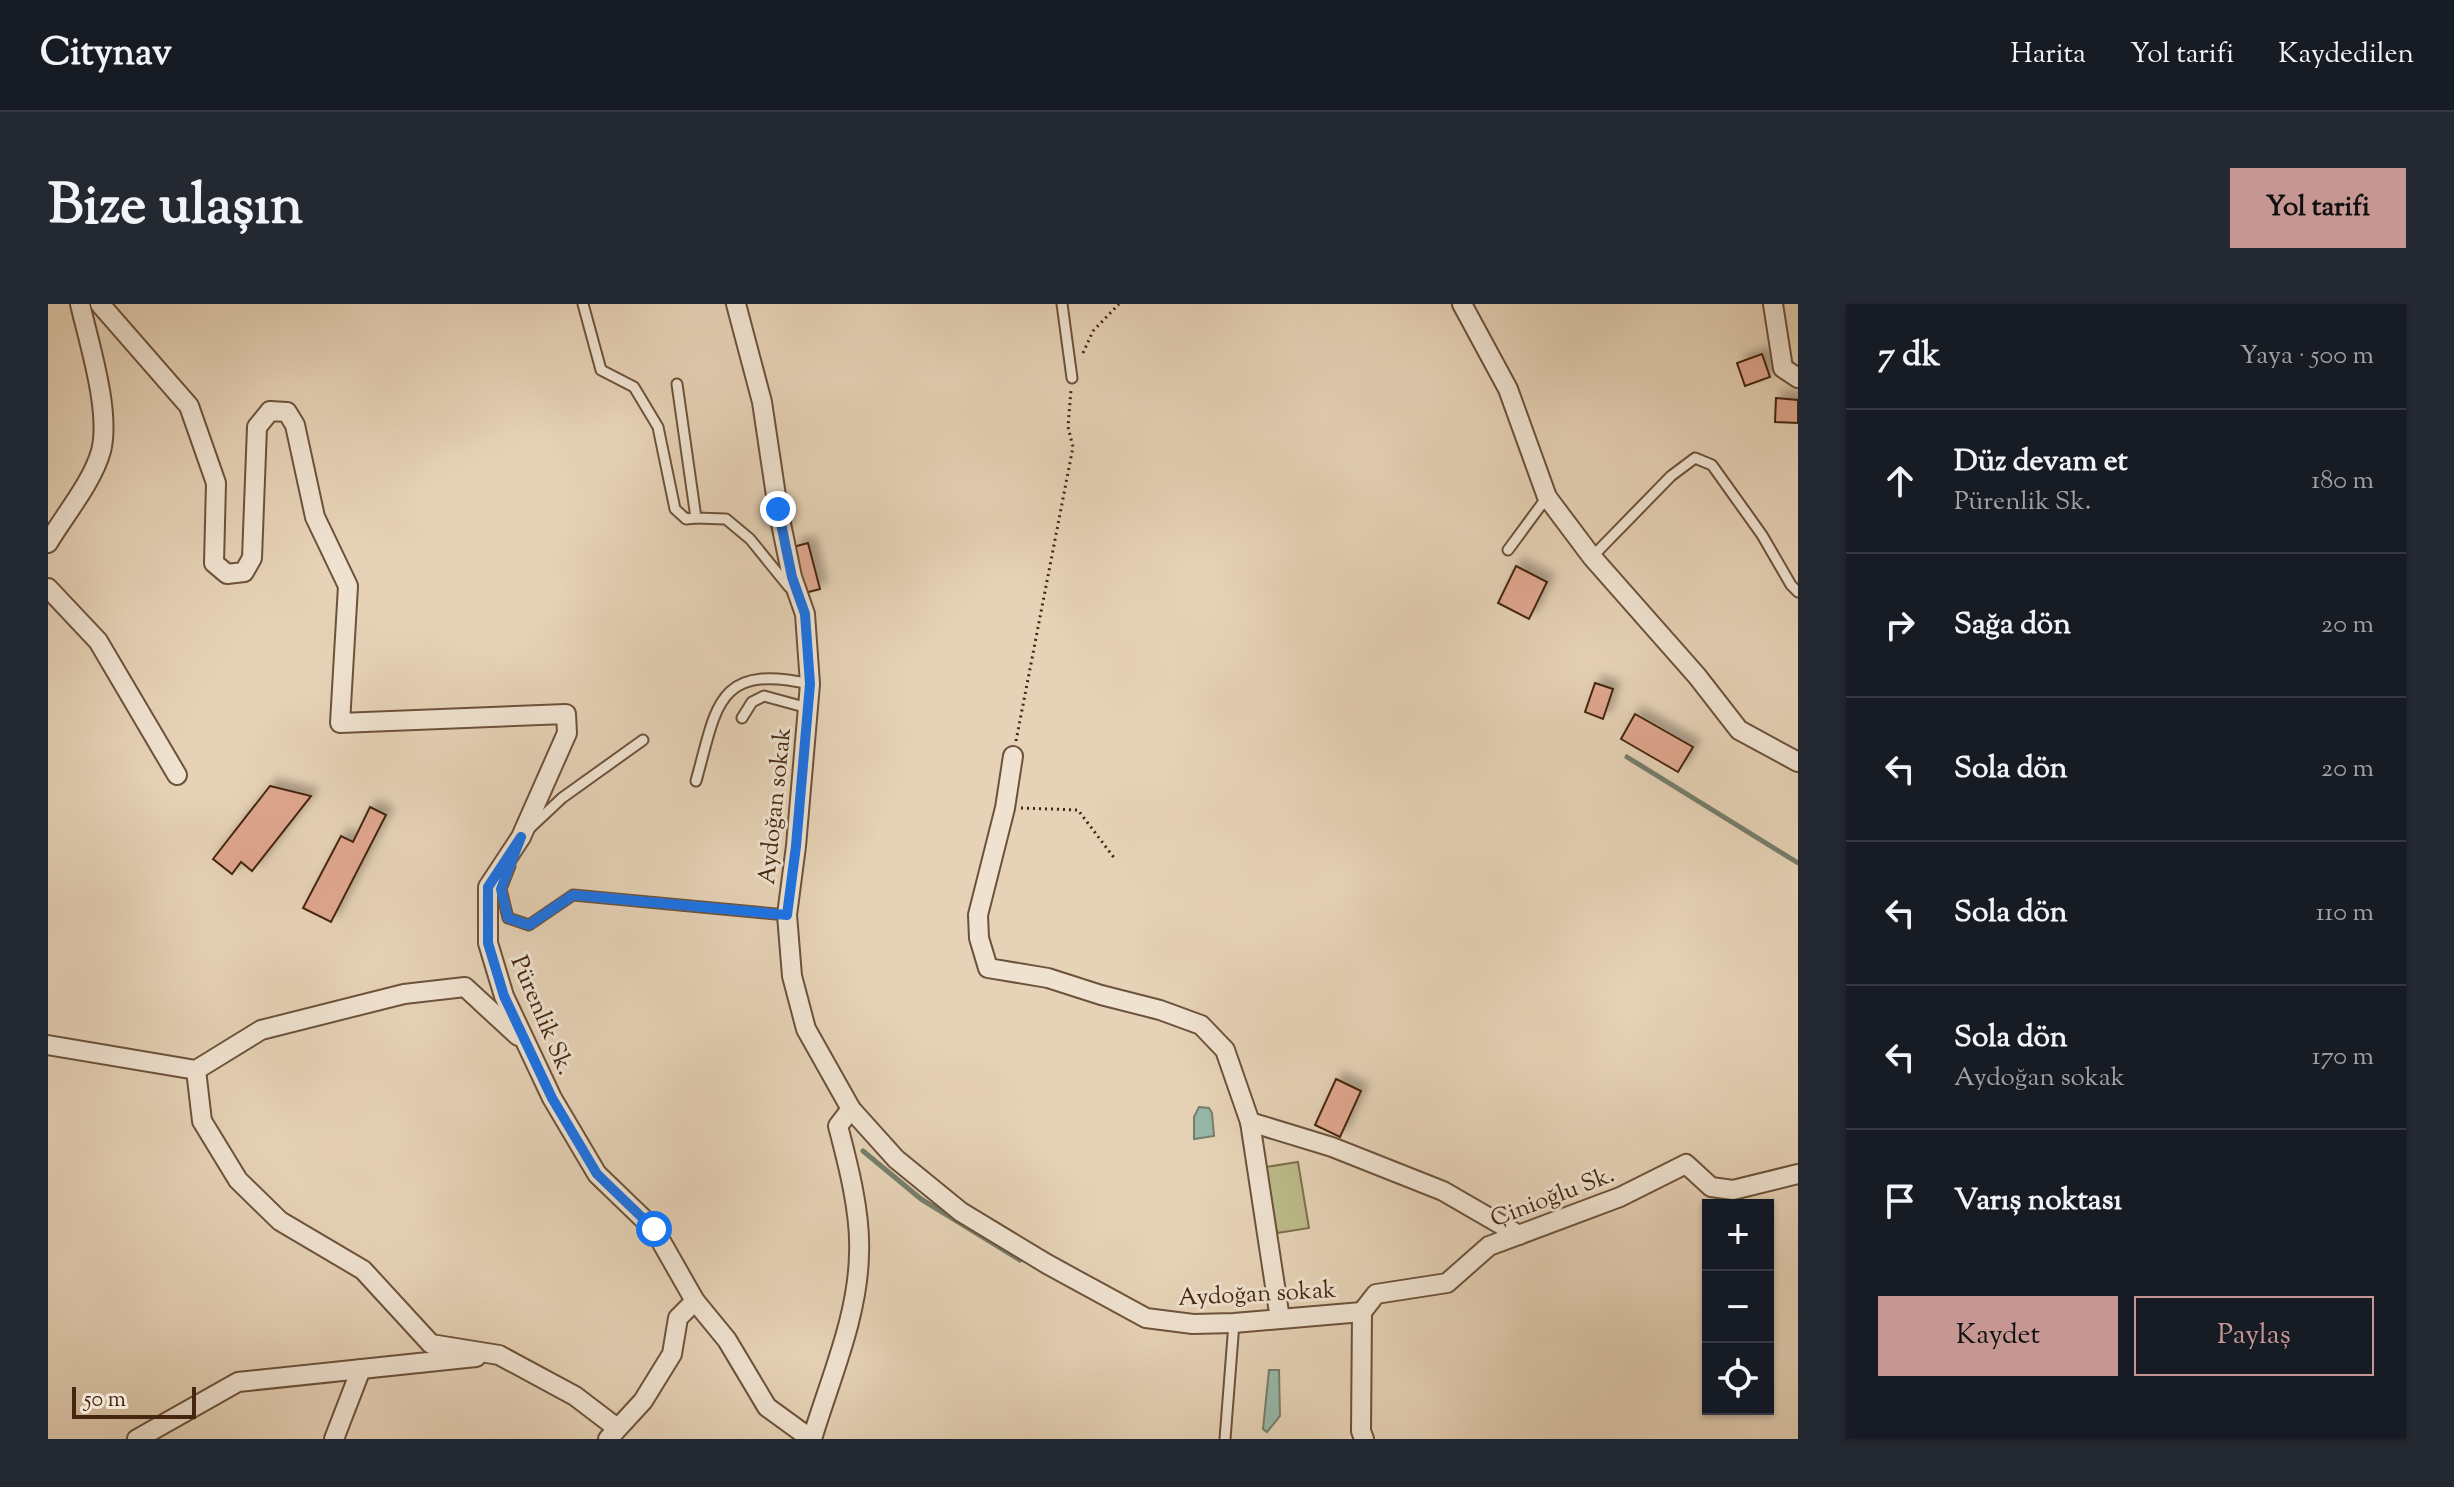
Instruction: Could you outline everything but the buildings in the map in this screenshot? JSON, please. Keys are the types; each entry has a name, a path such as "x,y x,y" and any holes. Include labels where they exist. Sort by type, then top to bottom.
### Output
{"street":[{"path":"48,543 95,467 102,450 99,387 80,304"},
{"name":"Pürenlik Sk.","path":"100,304 189,406 216,483 214,563 227,574 244,572 252,558 257,427 270,411 287,412 295,425 315,517 348,586 340,723 566,714 567,733 521,837 488,887 488,943 504,996 552,1098 597,1174 654,1229 695,1301 727,1340 767,1407 811,1439"},
{"name":"Aydoğan sokak","path":"736,304 762,402 792,577 805,614 810,684 787,915 792,976 806,1029 851,1109 896,1159 950,1203 1047,1264 1146,1318 1193,1324 1234,1323 1362,1312"},
{"path":"1462,304 1508,389 1547,497 1592,557 1697,676 1739,730 1798,762"},
{"path":"1773,304 1783,368 1798,378"},
{"path":"48,588 98,641 177,775"},
{"path":"1013,756 1005,808 978,915 979,938 988,968 1048,978 1201,1025 1225,1050 1250,1122 1280,1319"},
{"path":"48,1045 196,1070 261,1030 404,994 465,987 526,1043"},
{"path":"196,1070 202,1121 238,1180 280,1221 363,1270 431,1344 499,1355 575,1396 613,1433 643,1401 672,1354 678,1318 695,1301"},
{"path":"811,1439 853,1307 860,1252 850,1170 838,1126 851,1109"},
{"path":"1250,1122 1332,1147 1443,1191 1519,1235"},
{"name":"Çinioğlu Sk.","path":"1362,1312 1376,1294 1447,1283 1489,1246 1620,1197 1686,1164 1711,1187 1733,1190 1798,1174"},
{"path":"1362,1312 1361,1431 1364,1439"},
{"path":"137,1439 238,1382 499,1355"},
{"path":"334,1439 361,1369"}],"lane":[{"path":"583,304 601,370 634,387 658,427 675,509 686,519 726,519 750,539 782,576 805,614"},
{"path":"1062,304 1072,378"},
{"path":"677,384 696,518"},
{"path":"1592,557 1671,476 1695,458 1712,465 1798,592"},
{"path":"1508,550 1547,497"},
{"path":"696,781 714,717 725,696 737,685 758,678 779,677 810,684"},
{"path":"742,718 752,702 764,696 808,708"},
{"path":"643,740 562,798 521,837 501,889 508,918 529,925 573,895 787,915"},
{"path":"1225,1439 1234,1323"}],"path":[{"path":"1013,756 1073,447 1068,427 1072,378 1093,331 1119,304"},
{"path":"1005,808 1078,810 1115,859"}],"shaded area":[{"path":"1199,1107 1209,1108 1212,1113 1214,1136 1194,1139 1194,1117"},
{"path":"1298,1162 1309,1228 1277,1233 1266,1167"},
{"path":"1269,1370 1279,1370 1280,1416 1267,1432 1263,1429"}],"waterway":[{"path":"1627,757 1798,863"},
{"path":"863,1151 921,1199 1020,1260"}],"route":[{"path":"654,1229 597,1174 552,1098 504,996 488,943 488,887 521,837 501,889 508,918 529,925 573,895 787,915 810,684 805,614 792,577 778,509"}]}
